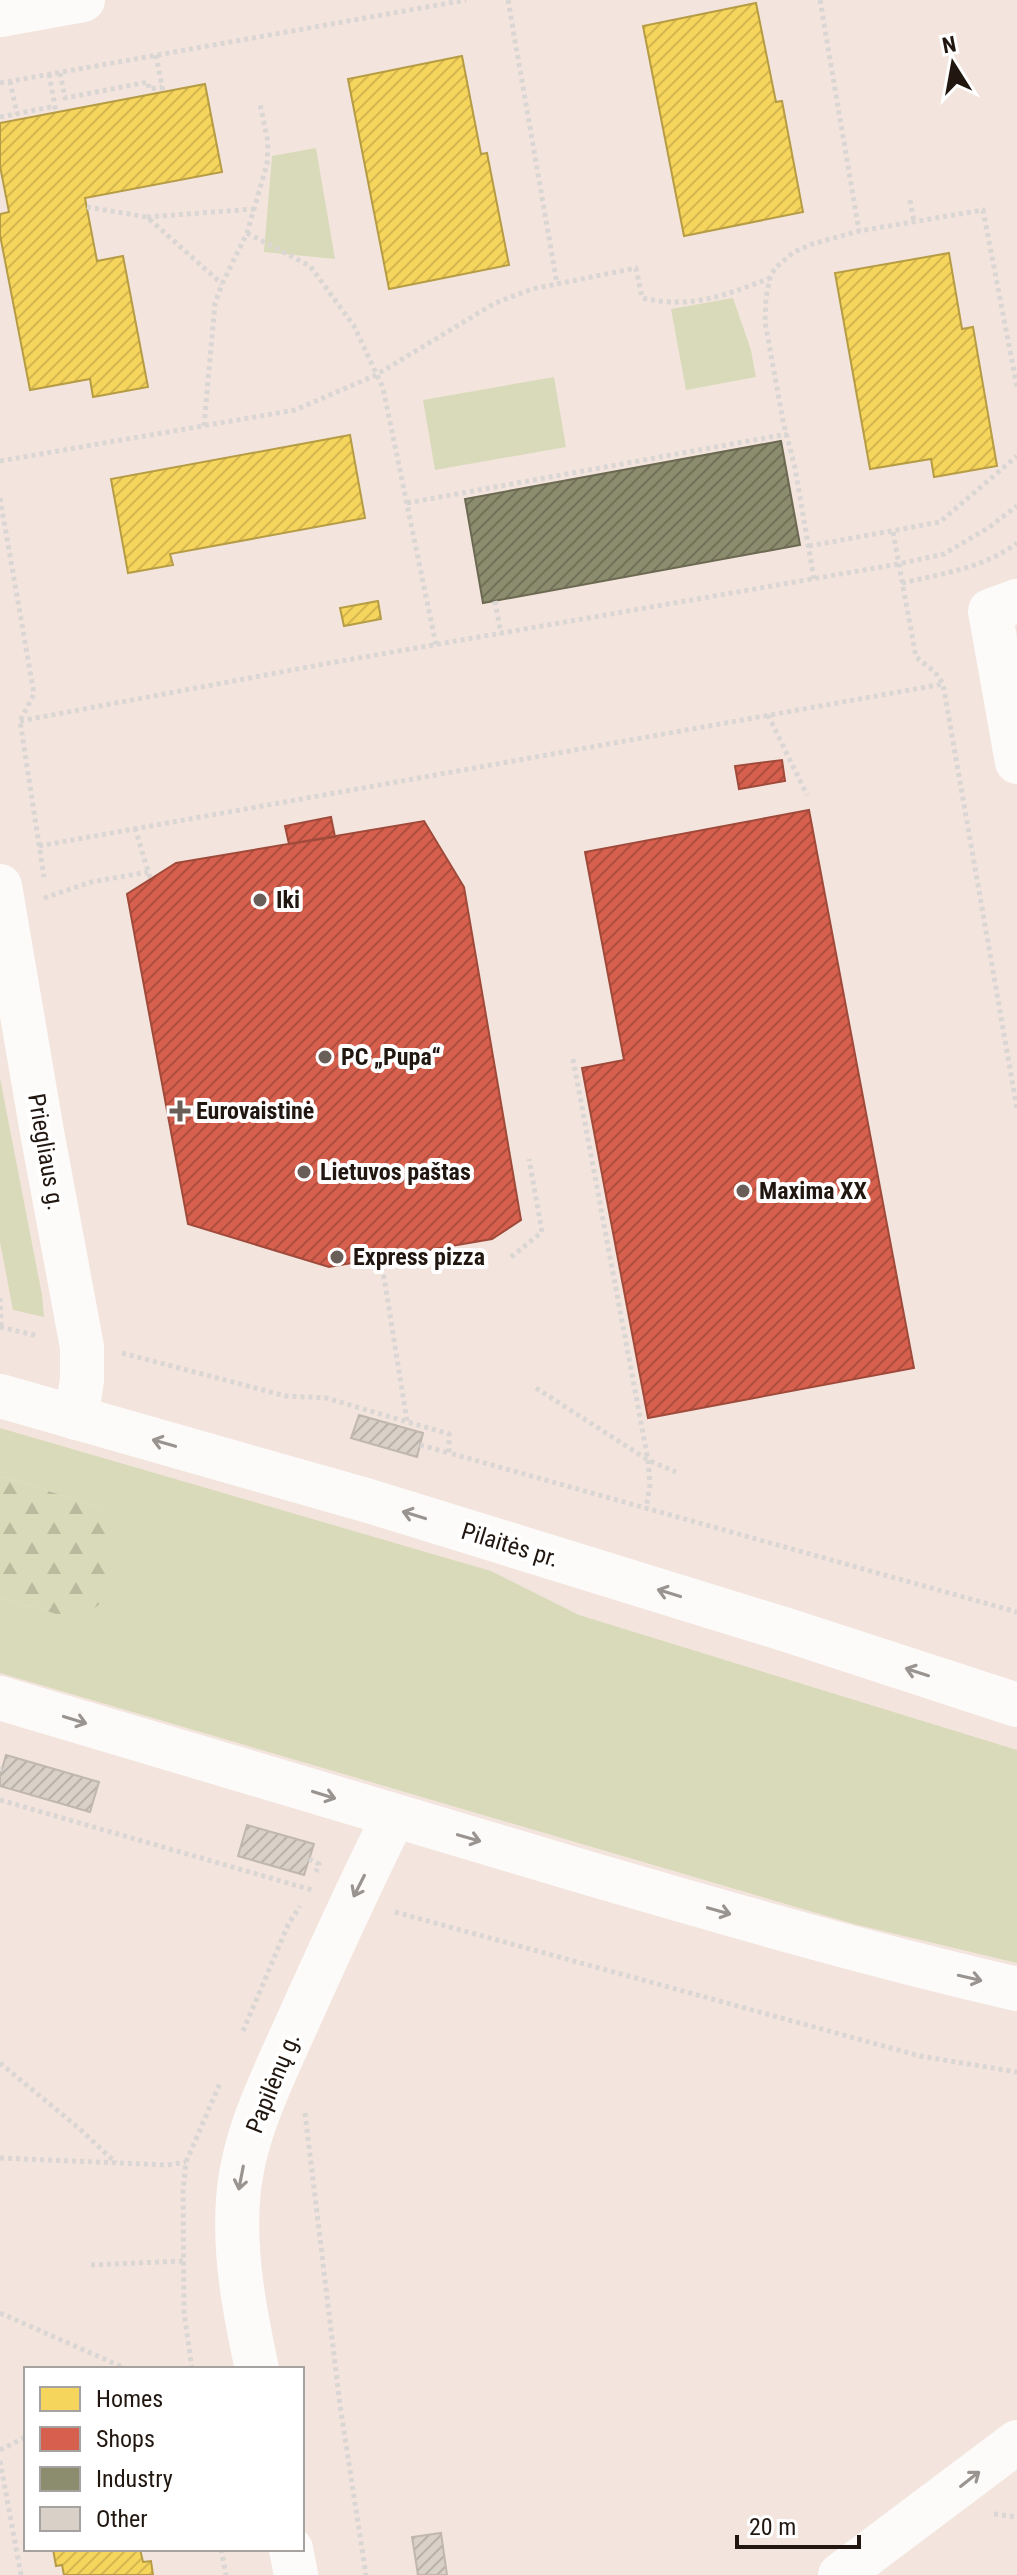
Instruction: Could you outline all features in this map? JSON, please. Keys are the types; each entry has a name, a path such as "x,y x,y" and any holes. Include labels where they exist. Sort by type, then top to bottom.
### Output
{"main road":[{"path":"0,15 83,0"},
{"path":"1017,601 990,611 1017,762"},
{"name":"Priegliaus g.","path":"0,886 82,1347 82,1380 76,1418"},
{"name":"Pilaitės pr.","path":"0,1396 369,1501 787,1630 1017,1705"},
{"path":"972,1690 1017,1685"},
{"path":"0,1698 822,1940 1017,1989"},
{"name":"Papilėnų g.","path":"257,2367 244,2308 238,2249 238,2197 247,2149 266,2094 351,1901 394,1816"},
{"path":"840,2575 1017,2442"},
{"path":"291,2551 296,2575"}],"path":[{"path":"0,83 466,0"},
{"path":"508,0 557,284"},
{"path":"820,0 859,231"},
{"path":"60,72 65,98 148,82 149,89 163,90 156,55"},
{"path":"0,117 56,109 49,74"},
{"path":"10,81 17,114"},
{"path":"204,426 215,303 247,233 267,164 268,142 260,104"},
{"path":"910,200 914,222"},
{"path":"87,207 147,217 254,209"},
{"path":"814,579 765,322 766,297 775,268 794,252 812,244 859,231 983,210 1017,387"},
{"path":"147,217 222,284"},
{"path":"247,233 310,266 354,326 383,388 436,645"},
{"path":"0,461 295,410 376,375 495,303 532,289 636,268 642,298 675,304 716,298 770,278"},
{"path":"407,503 787,434"},
{"path":"809,546 940,522 1017,456"},
{"path":"0,498 34,694 20,721 48,897 91,882 148,872"},
{"path":"20,721 898,564 944,554 988,528 1017,506"},
{"path":"893,532 916,657 935,672 943,684 1017,1109"},
{"path":"902,583 963,569 1006,551 1017,543"},
{"path":"495,601 501,634"},
{"path":"39,846 943,684"},
{"path":"768,715 807,795"},
{"path":"135,828 151,881"},
{"path":"573,1059 648,1460 650,1485 646,1508"},
{"path":"511,1257 542,1232 529,1159"},
{"path":"381,1259 407,1421"},
{"path":"0,1298 0,1327 129,1355 286,1396 326,1398 449,1434 449,1453"},
{"path":"127,1339 129,1355"},
{"path":"536,1388 648,1460 676,1472"},
{"path":"420,1445 1017,1612"},
{"path":"0,1800 351,1901 920,2056 1017,2072"},
{"path":"0,2063 117,2163"},
{"path":"304,2110 340,2405 366,2575"},
{"path":"0,2158 167,2165 186,2162"},
{"path":"91,2265 183,2261"},
{"path":"0,2313 122,2367"},
{"path":"0,2450 24,2438"},
{"path":"0,2461 21,2575"},
{"path":"221,2551 226,2575"}],"green space":[{"path":"316,148 335,259 264,252 272,156"},
{"path":"733,298 751,350 756,377 686,390 671,309"},
{"path":"554,377 566,447 435,470 423,400"},
{"path":"0,1078 44,1317 13,1310 0,1242"},
{"path":"0,1428 491,1571 579,1615 1017,1750 1017,1963 854,1924 0,1673 0,1597 56,1614 103,1508 0,1476"},
{"path":"0,1476 103,1508 115,1537 105,1600 88,1613 56,1614 0,1597"}],"building: Homes":[{"path":"756,3 776,102 782,101 803,212 684,236 643,26"},
{"path":"462,56 481,154 487,153 509,265 389,289 348,79"},
{"path":"205,84 222,172 85,198 97,261 123,256 148,387 93,397 90,379 30,390 0,235 0,214 9,212 0,166 0,123"},
{"path":"949,253 962,329 973,327 997,466 934,477 931,459 870,469 835,273"},
{"path":"350,435 365,518 170,554 173,565 128,573 111,479"},
{"path":"378,601 381,619 344,626 340,608"},
{"path":"53,2551 140,2551 143,2562 151,2561 153,2575 64,2575 62,2565 56,2566"}],"building: Shops":[{"path":"782,760 785,781 739,789 735,766"},
{"name":"Maxima XX","path":"809,810 914,1368 648,1418 582,1068 624,1060 585,852"},
{"path":"331,817 335,837 289,844 285,826"},
{"name":"PC „Pupa“","path":"424,821 464,887 521,1220 492,1239 329,1267 188,1224 127,894 176,863"}],"building: Industry":[{"path":"781,441 800,545 483,603 465,499"}],"building: Other":[{"path":"359,1415 423,1433 417,1457 351,1438"},
{"path":"6,1755 99,1782 90,1812 0,1786"},
{"path":"247,1825 314,1844 304,1875 238,1856"},
{"path":"441,2533 447,2575 418,2575 412,2537"}],"place":[{"name":"Iki","path":"260,900"},
{"name":"PC „Pupa“","path":"325,1057"},
{"name":"Eurovaistinė","path":"180,1111"},
{"name":"Lietuvos paštas","path":"304,1172"},
{"name":"Maxima XX","path":"743,1191"},
{"name":"Express pizza","path":"337,1257"}]}
